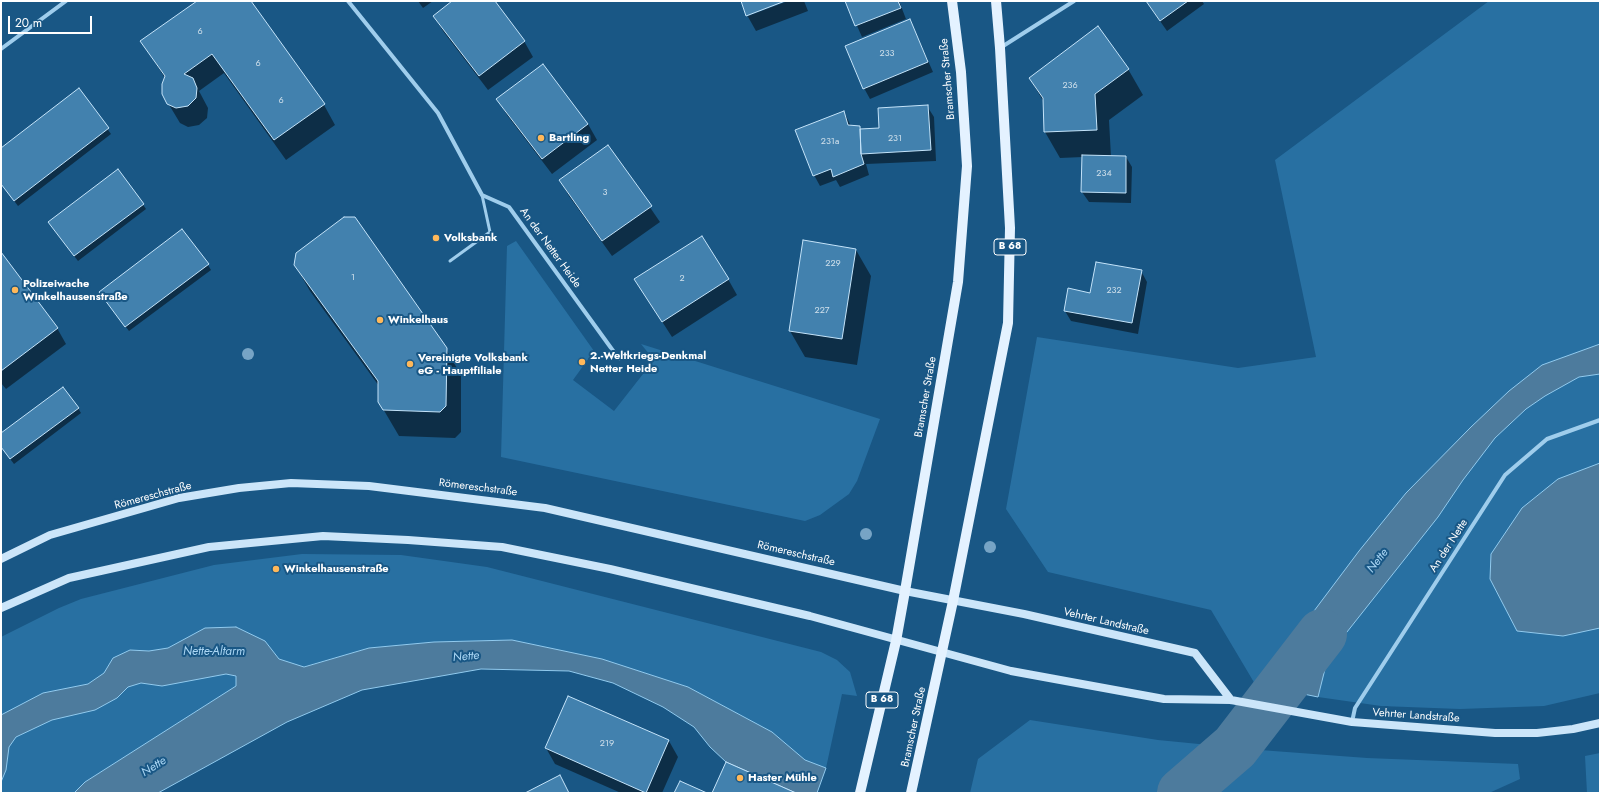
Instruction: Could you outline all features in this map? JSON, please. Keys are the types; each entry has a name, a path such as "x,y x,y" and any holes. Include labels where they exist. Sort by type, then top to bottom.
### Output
{"main road":[{"name":"Bramscher Straße","path":"860,793 896,640 958,282 967,166 962,72 952,1"},
{"name":"Bramscher Straße","path":"912,793 953,601 1008,322 1010,228 996,1"},
{"name":"Römereschstraße","path":"1,559 50,536 179,498 239,488 291,483 369,486 545,508 905,592 953,601"},
{"path":"1,608 69,578 201,548 323,536 408,540 502,547 610,569 810,616 942,653"},
{"name":"Vehrter Landstraße","path":"953,601 1024,614 1194,653 1231,700"},
{"name":"Vehrter Landstraße","path":"942,653 1011,671 1164,699 1231,700 1352,722 1495,732 1537,732 1573,729 1600,723"}],"street":[{"path":"1,49 66,1"},
{"path":"348,1 438,113 482,195"},
{"path":"1000,48 1074,1"},
{"name":"An der Netter Heide","path":"482,195 509,207 619,359"},
{"name":"An der Nette","path":"1352,722 1355,708 1505,475 1547,439 1600,420"}],"lane":[{"path":"450,261 490,232 482,195"}],"shaded area":[{"path":"1489,1 1600,1 1600,693 1544,706 1460,709 1381,706 1318,697 1255,684 1211,610 1048,572 1006,509 1037,337 1238,368 1316,357 1275,160"},
{"path":"516,241 594,351 573,380 614,411 654,360 641,344 880,419 857,481 849,494 820,515 805,521 501,457 507,246"},
{"path":"302,554 401,555 487,567 821,652 837,660 850,672 857,696 842,694 826,768 805,760 772,732 688,687 602,659 512,640 434,642 369,648 236,686 85,782 74,793 1,793 1,637 59,608 81,599 214,565"},
{"path":"1030,720 1158,740 1260,750 1367,758 1518,764 1520,779 1489,793 970,793 978,759"},
{"path":"1600,753 1600,793 1587,793 1585,756"}],"water":[{"path":"1600,344 1600,374 1579,377 1545,396 1526,409 1495,438 1463,480 1438,517 1343,637 1325,669 1318,697 1255,684 1281,655 1359,551 1406,493 1471,427 1509,391 1542,365"},
{"path":"1600,463 1600,628 1563,636 1517,631 1490,579 1491,554 1522,508 1558,479"},
{"name":"Nette-Altarm","path":"236,627 265,641 279,659 304,667 369,648 434,642 512,640 602,659 688,687 772,732 805,760 826,768 817,793 796,793 726,762 710,747 694,727 663,707 613,683 569,671 481,669 362,690 287,722 158,793 74,793 85,782 236,686 236,676 226,674 162,686 141,683 128,687 117,698 95,710 52,720 16,737 9,747 6,770 1,782 1,715 43,693 88,684 104,673 113,658 130,650 149,651 168,648 205,628"},
{"path":"1207,744 1260,750 1207,793 1156,793 1194,761"}],"building":[{"path":"197,1 251,1 325,104 274,140 212,54 184,74 193,78 197,88 196,98 188,106 176,108 167,104 162,94 162,84 165,76 140,41"},
{"path":"452,1 495,1 525,41 479,76 433,16"},
{"path":"741,1 785,1 746,16"},
{"path":"845,1 898,1 901,8 855,26"},
{"path":"1146,1 1188,1 1160,21"},
{"path":"910,19 928,62 863,89 845,46"},
{"path":"1098,26 1129,69 1095,94 1097,130 1044,132 1043,98 1029,78"},
{"path":"543,64 588,124 542,159 496,99"},
{"path":"79,88 109,128 14,201 1,184 1,148"},
{"path":"928,105 931,150 861,154 860,129 879,128 878,108"},
{"path":"844,111 848,125 860,126 861,154 864,164 833,177 831,169 813,176 795,130"},
{"path":"608,145 652,206 602,241 559,180"},
{"path":"1082,155 1126,156 1126,193 1081,192"},
{"path":"118,169 144,204 74,256 48,222"},
{"name":"Winkelhaus","path":"344,217 355,217 447,348 446,406 440,412 383,410 378,402 378,381 294,265 296,253"},
{"path":"182,229 209,264 125,327 99,292"},
{"path":"702,236 729,279 662,322 634,279"},
{"path":"803,240 856,249 842,339 789,331"},
{"name":"Polizeiwache Winkelhausenstraße","path":"1,252 58,328 1,371"},
{"path":"1096,262 1142,270 1132,323 1064,311 1068,288 1090,293"},
{"path":"63,387 79,408 10,459 1,447 1,433"},
{"path":"568,696 669,740 646,793 545,748"},
{"name":"Haster Mühle","path":"726,762 796,793 712,793"},
{"path":"560,775 569,793 525,793"},
{"path":"680,781 707,793 674,793"}],"waterway":[{"name":"Nette","path":"1182,793 1235,747 1322,634"}],"place":[{"name":"Bartling","path":"541,138"},
{"name":"Volksbank","path":"436,238"},
{"name":"Polizeiwache Winkelhausenstraße","path":"15,290"},
{"name":"Winkelhaus","path":"380,320"},
{"name":"2.-Weltkriegs-Denkmal Netter Heide","path":"582,362"},
{"name":"Vereinigte Volksbank eG - Hauptfiliale","path":"410,364"},
{"name":"Winkelhausenstraße","path":"276,569"},
{"name":"Haster Mühle","path":"740,778"}]}
